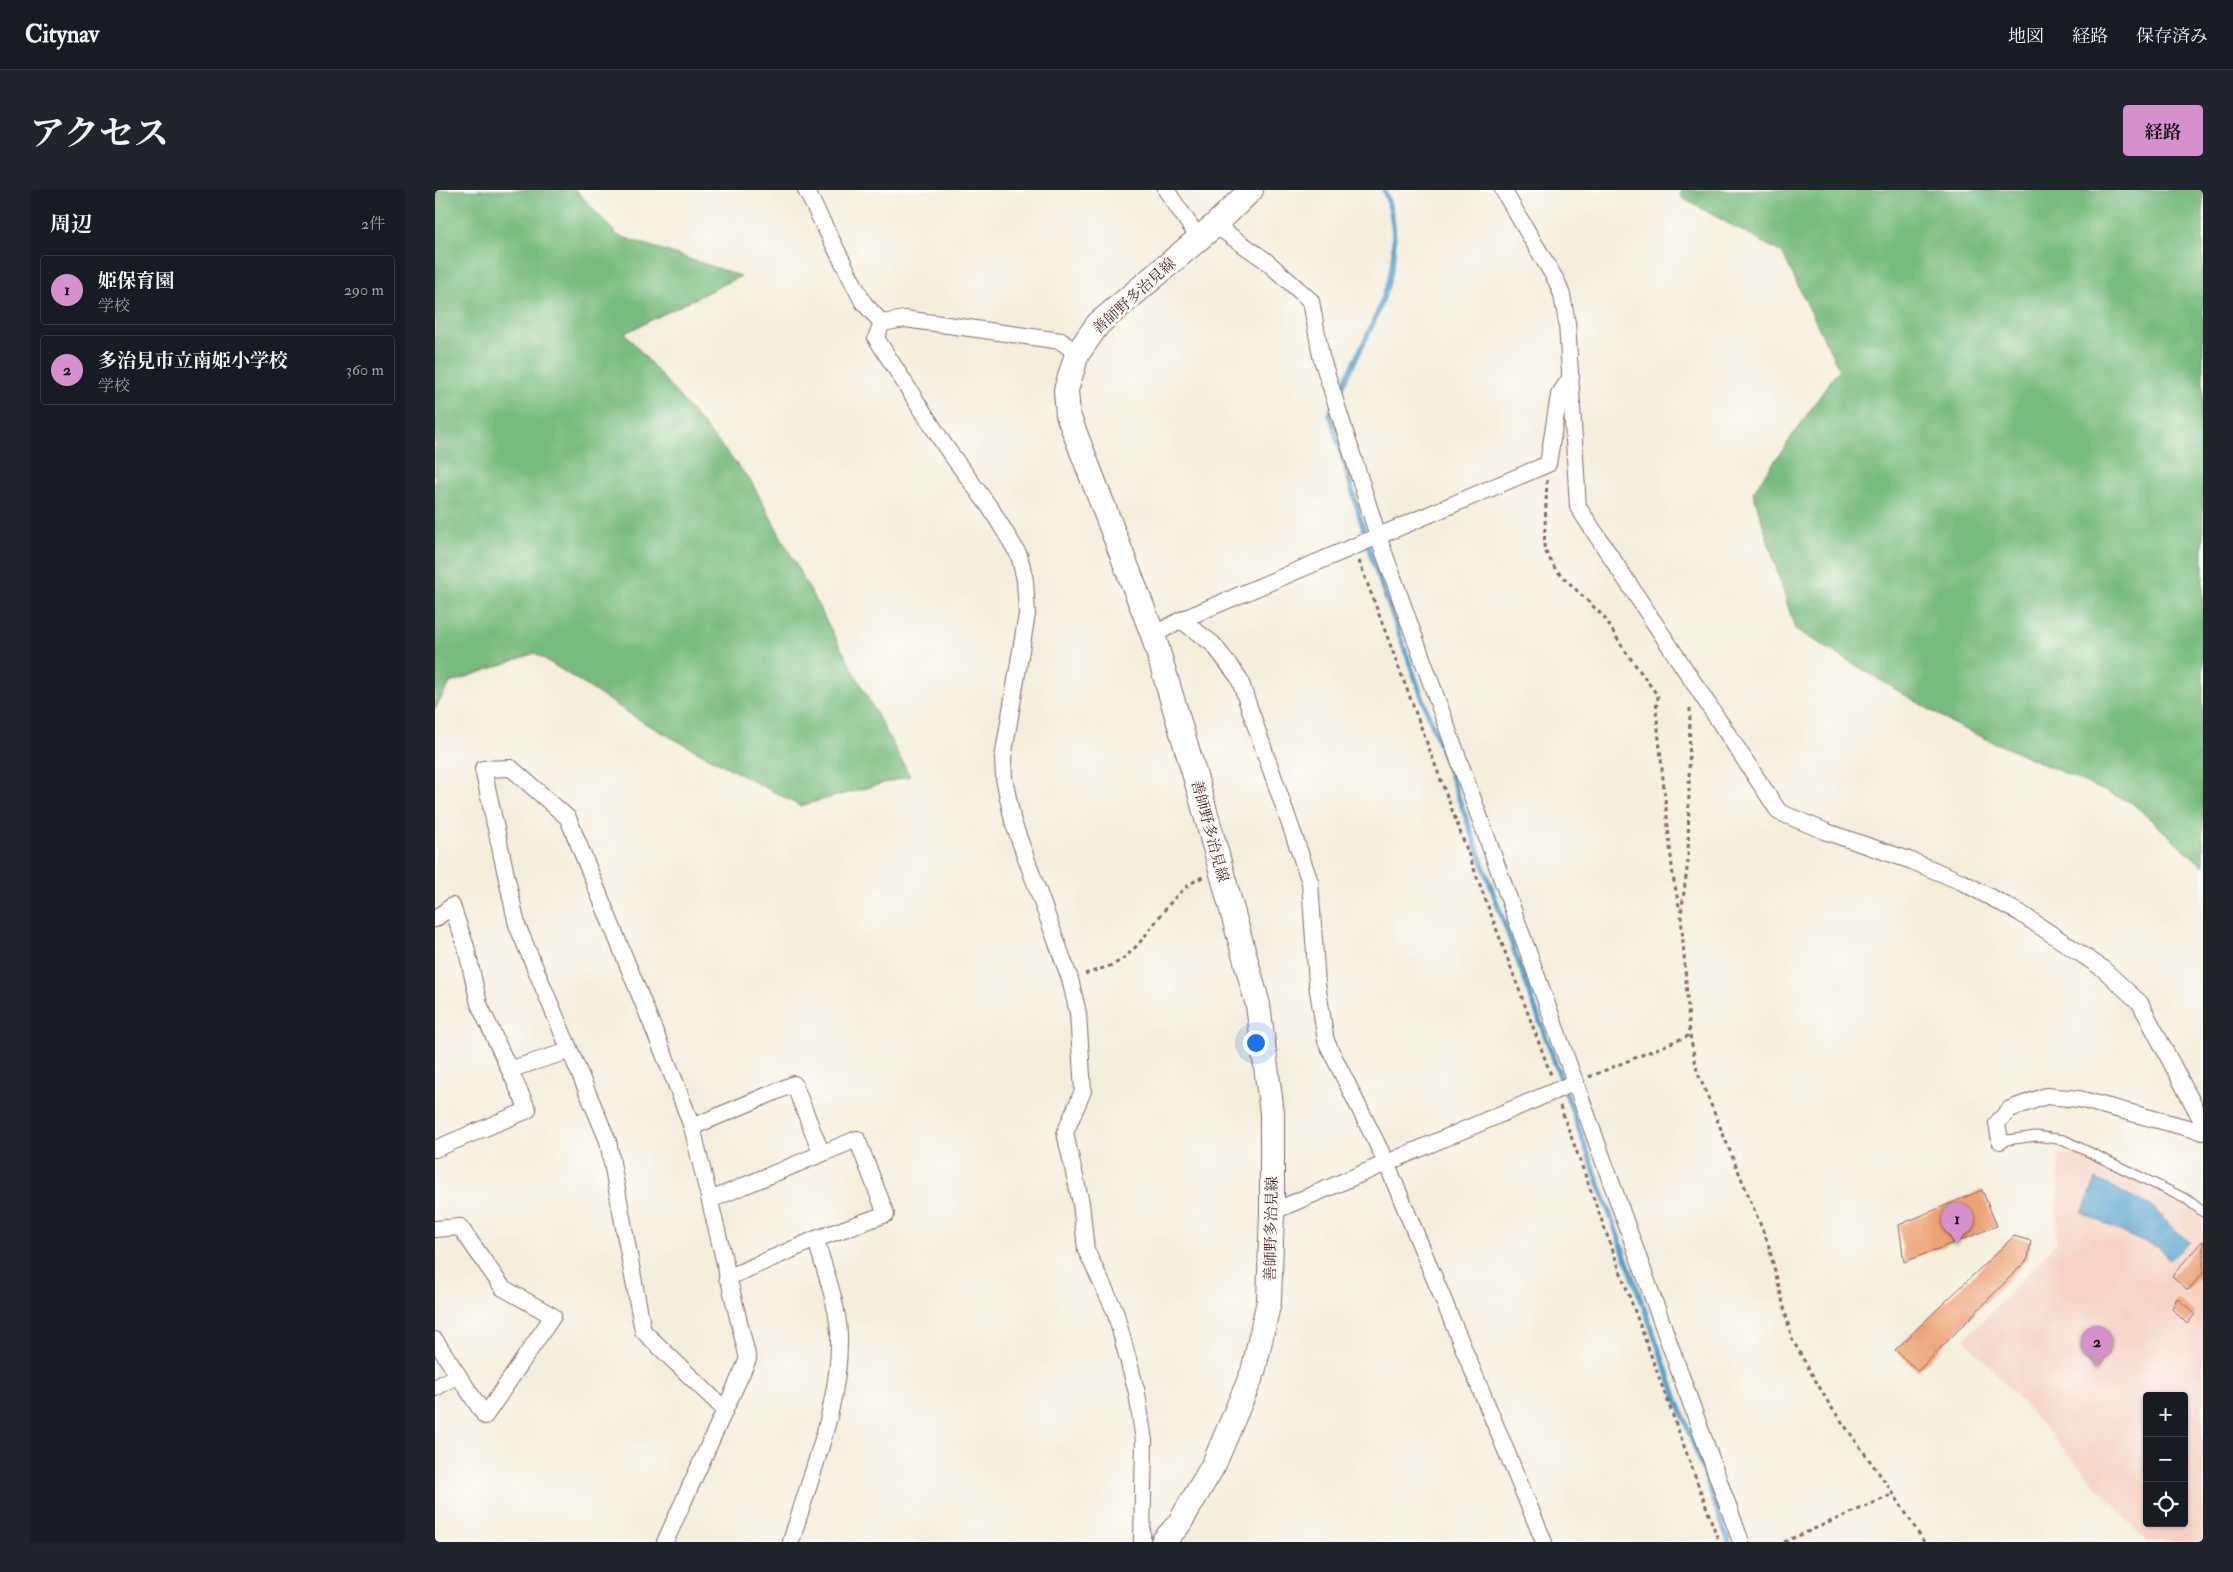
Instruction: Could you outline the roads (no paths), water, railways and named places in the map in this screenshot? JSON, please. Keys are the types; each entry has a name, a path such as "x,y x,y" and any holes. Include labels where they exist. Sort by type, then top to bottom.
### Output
{"main road":[{"name":"善師野多治見線","path":"1163,1542 1179,1524 1214,1464 1253,1372 1269,1301 1272,1212 1271,1113 1257,1005 1221,870 1153,635 1068,415 1066,390 1077,354 1097,324 1166,268 1251,190"}],"street":[{"path":"806,190 863,302 882,323"},
{"path":"1166,190 1207,231 1265,260 1311,301 1321,356 1377,536 1741,1542"},
{"path":"1503,190 1562,295 1567,323 1578,507 1779,812 1827,832 1912,861 1961,882 2021,913 2102,968 2141,1003 2203,1123"},
{"path":"882,323 905,319 1061,342 1077,354"},
{"path":"882,323 877,338 945,446 991,509 1019,555 1025,580 1027,614 1003,758 1004,778 1013,822 1070,979 1078,1013 1083,1091 1065,1133 1081,1203 1086,1250 1115,1311 1137,1393 1144,1441 1142,1542"},
{"path":"1153,635 1181,620 1549,464 1559,395 1571,376"},
{"path":"1181,620 1213,644 1239,678 1310,882 1317,984 1326,1042 1385,1162 1544,1542"},
{"path":"665,1542 748,1359 692,1127 568,818 511,768 483,768 517,925 608,1141 643,1331 724,1409"},
{"path":"435,919 452,906 466,947 479,1004 529,1110 436,1147"},
{"path":"511,1069 569,1051"},
{"path":"1272,1212 1385,1162 1576,1082"},
{"path":"692,1127 794,1084 821,1152"},
{"path":"2000,1141 1997,1123 2010,1109 2046,1096 2079,1099 2203,1132"},
{"path":"710,1200 821,1152 857,1139 886,1214 816,1239 727,1278"},
{"path":"435,1229 459,1227 503,1288 553,1316 485,1416 435,1340"},
{"path":"791,1542 833,1399 838,1374 839,1334 836,1312 816,1239"},
{"path":"435,1388 457,1375"}],"lane":[{"path":"2000,1141 2035,1136 2064,1140 2188,1200 2203,1212"}],"water":[{"path":"2096,1179 2153,1207 2174,1230 2190,1242 2170,1260 2158,1247 2136,1239 2082,1213"}],"waterway":[{"path":"1338,396 1374,321 1391,271 1394,245 1392,218 1384,190"},
{"path":"1332,408 1330,414 1373,562 1729,1542"}],"place":[{"name":"姫保育園","path":"1957,1244"},
{"name":"多治見市立南姫小学校","path":"2097,1367"}]}
